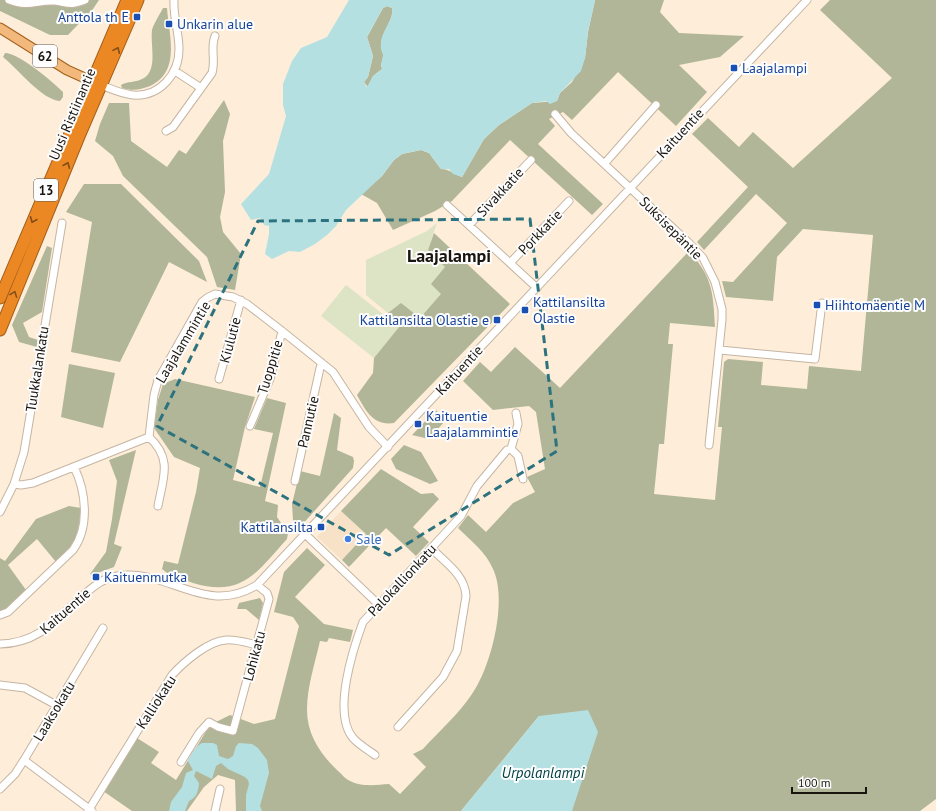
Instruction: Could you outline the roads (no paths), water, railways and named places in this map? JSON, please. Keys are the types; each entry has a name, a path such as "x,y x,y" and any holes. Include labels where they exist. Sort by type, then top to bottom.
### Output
{"highway":[{"name":"Uusi Ristiinantie","path":"0,330 96,83 126,0"},
{"name":"Uusi Ristiinantie","path":"0,298 96,83 138,0"}],"main road":[{"name":"62","path":"0,28 68,70 96,83"}],"street":[{"path":"9,0 24,5 54,1 69,5 85,0"},
{"path":"96,83 126,94 146,94 164,85 174,71 179,51 174,0"},
{"name":"Kaituentie","path":"0,644 19,643 34,637 51,625 94,586 113,577 131,575 145,577 212,596 229,596 243,592 257,584 388,447 630,189 683,130 807,0"},
{"path":"166,131 173,127 212,73 214,67 212,44 215,36"},
{"path":"174,71 201,88"},
{"path":"605,164 656,105"},
{"name":"Suksisepäntie","path":"555,114 571,133 688,242 709,267 718,289 722,309 720,350 709,445"},
{"name":"Sivakkatie","path":"469,225 531,160"},
{"name":"Porkkatie","path":"510,262 569,201"},
{"path":"447,205 537,288"},
{"name":"Tuukkalankatu","path":"0,512 14,484 24,452 62,223"},
{"name":"Laajalammintie","path":"149,437 154,395 158,380 202,302 215,294 223,294 241,300 322,363 336,377 369,427 388,447"},
{"name":"Kiulutie","path":"219,379 241,300"},
{"path":"720,350 815,359 822,303"},
{"name":"Tuoppitie","path":"250,426 270,379 282,331"},
{"name":"Pannutie","path":"295,481 322,363"},
{"path":"516,413 518,424 511,449 518,456 523,479"},
{"path":"14,484 22,485 33,483 149,437 160,448 165,462 158,506"},
{"name":"Palokallionkatu","path":"375,755 352,738 344,720 346,686 357,638 363,622 378,604 461,516 477,486 507,450 511,449"},
{"path":"0,615 8,612 74,550 80,541 85,500 83,488 74,467"},
{"path":"306,534 378,604"},
{"path":"398,727 443,677 457,651 466,588 461,578 431,548"},
{"name":"Lohikatu","path":"181,762 199,733 209,722 218,727 233,731 269,600 267,593 257,584"},
{"name":"Laaksokatu","path":"0,789 15,774 24,760 58,706 103,628"},
{"name":"Kalliokatu","path":"90,810 172,675 188,658 207,647 226,640 257,645"},
{"path":"0,685 25,688 58,706"},
{"path":"24,760 90,810"},
{"path":"215,811 220,789"}],"water":[{"path":"349,0 595,0 588,32 585,58 581,71 560,93 557,101 550,104 546,101 532,103 499,125 484,139 462,177 453,174 449,169 441,169 429,153 421,150 402,154 394,160 382,176 346,210 336,226 327,235 315,244 300,252 289,251 272,259 265,254 269,226 264,225 260,218 251,220 241,204 269,174 286,116 283,105 283,84 292,61 301,48 327,37","holes":["388,6 392,8 391,19 381,41 383,55 381,65 382,69 373,76 367,87 364,82 368,77 373,56 367,37 383,8"]},
{"name":"Urpolanlampi","path":"588,710 598,732 572,811 461,811 539,716"},
{"path":"202,743 213,743 217,745 219,756 228,759 233,756 236,746 239,743 252,744 258,748 267,760 269,773 260,806 262,811 246,811 246,795 249,784 248,780 228,769 221,763 216,766 212,779 196,771 194,776 199,783 198,792 189,801 185,811 169,811 171,802 182,787 186,773 193,770 188,761 190,755 195,748"}],"place":[{"name":"Anttola th E","path":"137,17"},
{"name":"Unkarin alue","path":"169,24"},
{"name":"Laajalampi","path":"734,68"},
{"name":"Hiihtomäentie M","path":"817,305"},
{"name":"Kattilansilta Olastie","path":"525,310"},
{"name":"Kattilansilta Olastie e","path":"497,320"},
{"name":"Kaituentie Laajalammintie","path":"418,424"},
{"name":"Kattilansilta","path":"321,527"},
{"name":"Sale","path":"348,539"},
{"name":"Kaituenmutka","path":"96,577"}],"district":[{"name":"Laajalampi","path":"449,255"}]}
